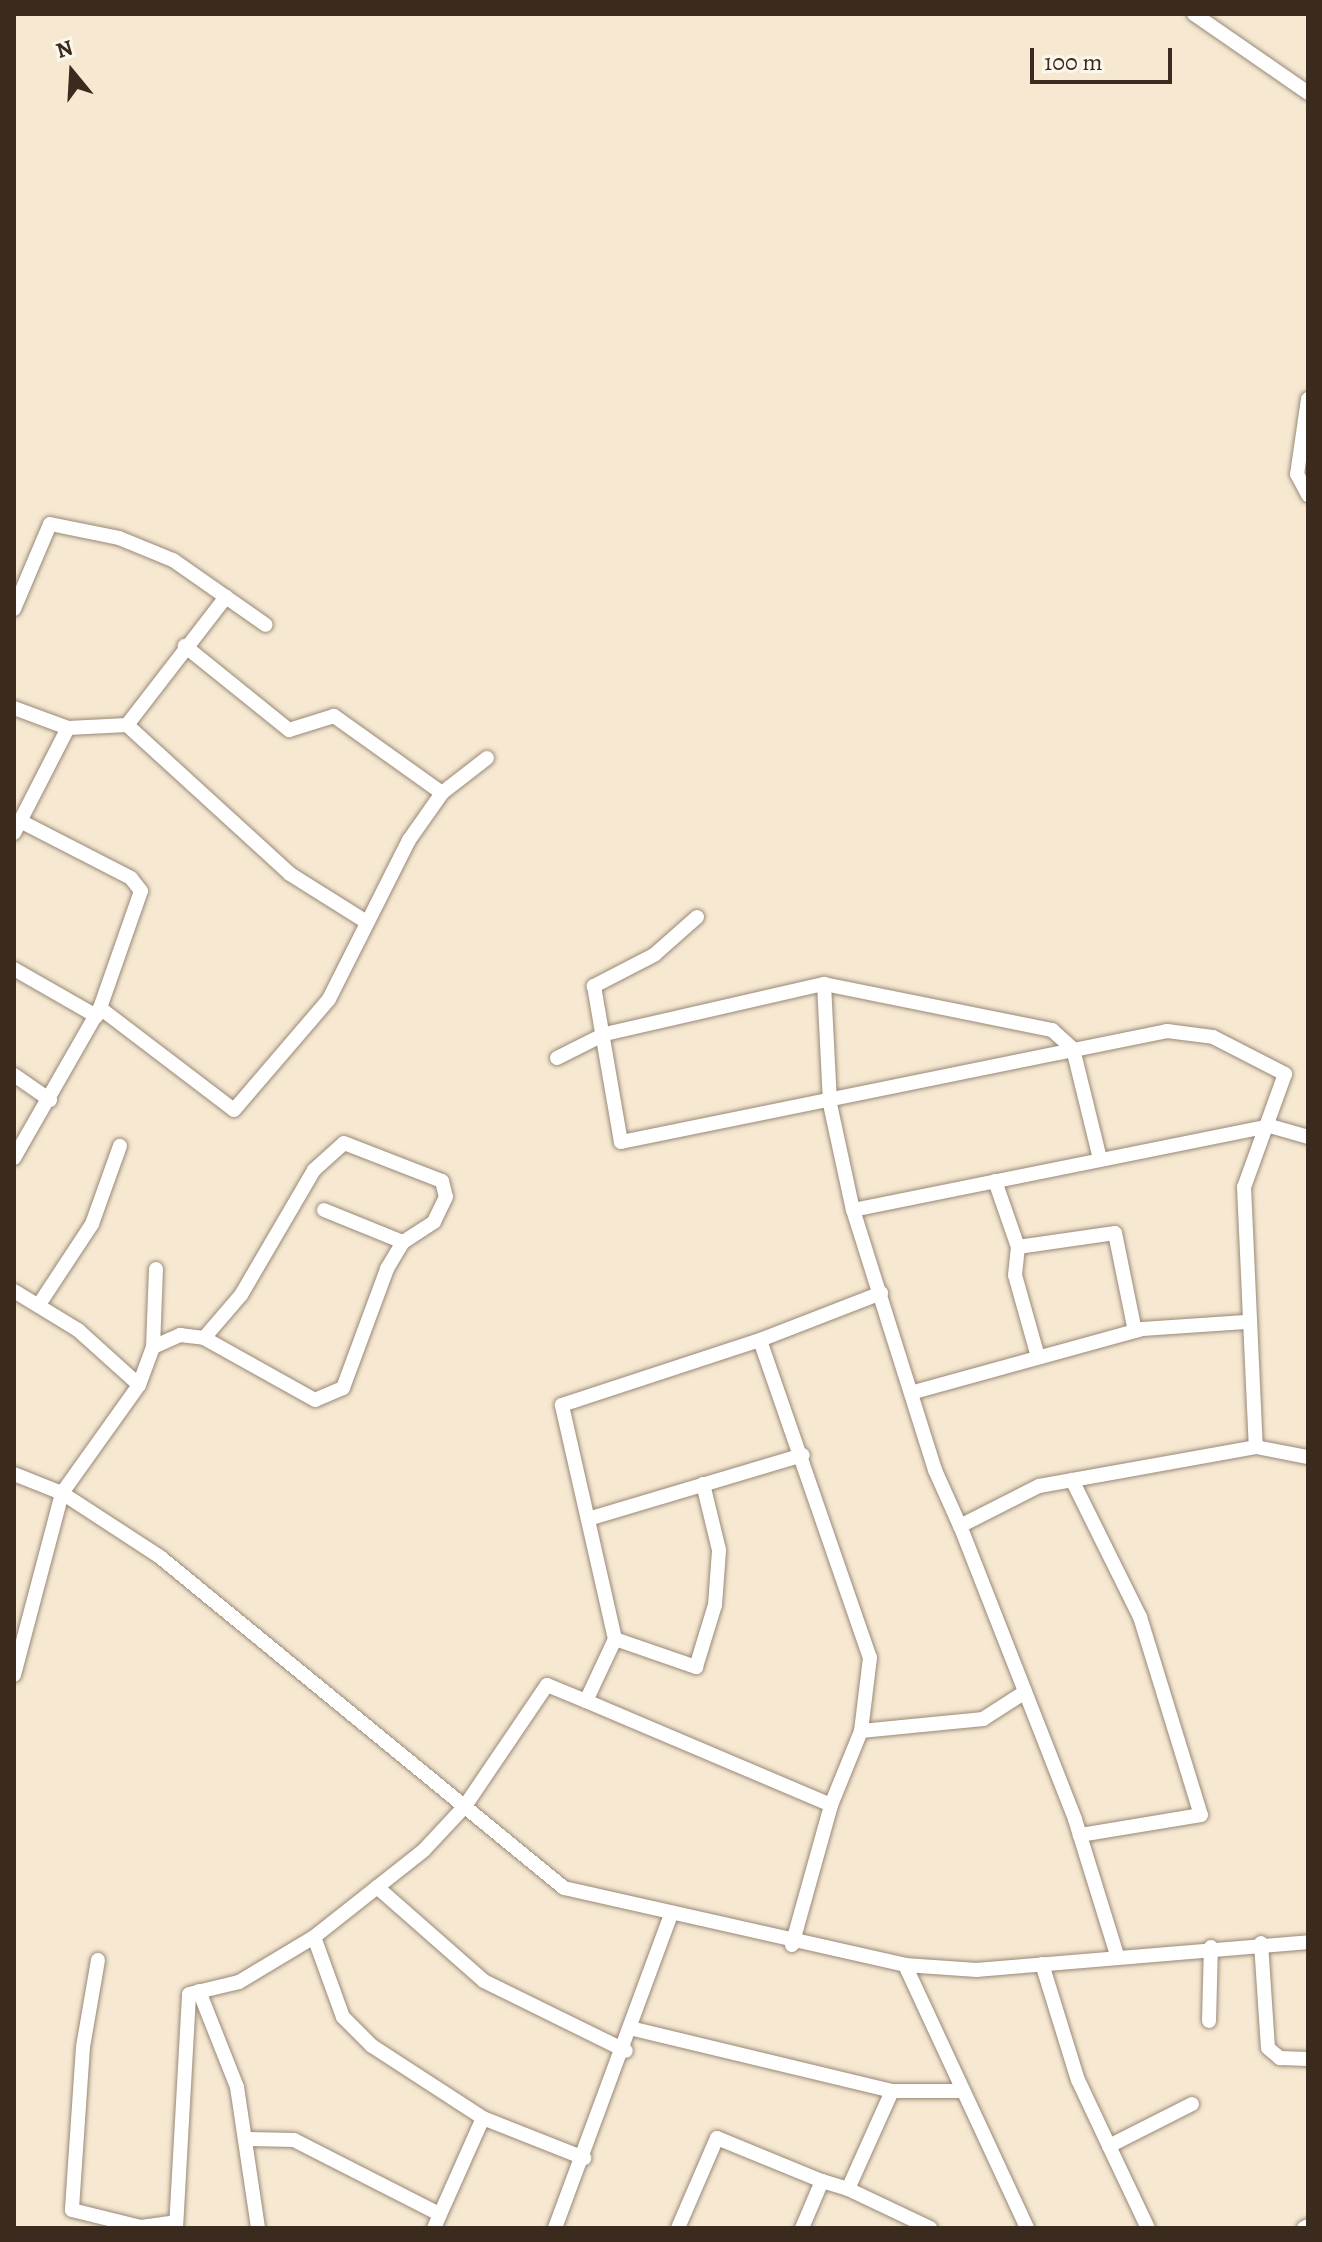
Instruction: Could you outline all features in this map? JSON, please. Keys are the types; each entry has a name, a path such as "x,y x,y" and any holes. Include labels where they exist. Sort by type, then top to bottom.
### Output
{"street":[{"path":"1194,14 1308,93"},
{"path":"1308,399 1297,474 1308,495"},
{"path":"14,609 50,524 159,554 266,625"},
{"path":"127,725 185,646 226,597"},
{"path":"185,646 289,730 334,716 442,793"},
{"path":"14,708 68,728 127,725 290,874 365,921"},
{"path":"14,1158 98,1012 126,947 140,886 18,828 68,728"},
{"path":"14,969 98,1012 234,1110 329,999 365,921 442,793 487,758"},
{"path":"697,917 654,955 594,986 605,1034 621,1142 830,1104 1167,1031 1213,1037 1285,1074 1270,1126 1244,1187 1246,1322 1256,1447"},
{"path":"824,984 830,1104 853,1210 914,1392 935,1470 960,1526 1080,1835 1117,1955"},
{"path":"557,1058 605,1034 824,984 1052,1030 1073,1049 1100,1159"},
{"path":"14,1075 50,1100"},
{"path":"853,1210 1270,1126 1308,1137"},
{"path":"153,1347 180,1335 204,1338 315,1400 331,1399 343,1388 403,1242 434,1222 445,1183 344,1143 314,1170 241,1295 204,1338"},
{"path":"40,1303 92,1224 120,1146"},
{"path":"995,1181 1018,1247 1015,1275 1038,1357"},
{"path":"324,1210 403,1242"},
{"path":"1018,1247 1115,1233 1135,1331"},
{"path":"14,1675 62,1493 139,1385 153,1347 156,1269"},
{"path":"14,1291 40,1303 139,1385"},
{"path":"586,1701 615,1639 588,1519 563,1428 564,1403 760,1340 881,1293"},
{"path":"914,1392 1135,1331 1246,1322"},
{"path":"760,1340 803,1455 870,1658 861,1731 831,1805 792,1945"},
{"path":"960,1526 1039,1486 1256,1447 1308,1457"},
{"path":"588,1519 803,1455"},
{"path":"14,1474 62,1493 160,1557 564,1888 670,1917 792,1945 905,1965 1042,1964 1211,1947 1308,1942"},
{"path":"1072,1480 1140,1617 1201,1815 1080,1835"},
{"path":"615,1639 696,1667 715,1605 719,1550 703,1484"},
{"path":"72,2210 141,2227 176,2225 189,1994 239,1982 314,1937 377,1887 465,1806 547,1685 831,1805"},
{"path":"861,1731 983,1719 1025,1692"},
{"path":"377,1887 484,1981 626,2051"},
{"path":"555,2228 626,2051 670,1917"},
{"path":"314,1937 350,2024 483,2118 584,2158"},
{"path":"1261,1943 1268,2048 1280,2058 1308,2059"},
{"path":"1209,2021 1211,1947"},
{"path":"70,2228 83,2047 98,1960"},
{"path":"1042,1964 1078,2080 1148,2228"},
{"path":"905,1965 1027,2228"},
{"path":"199,1991 249,2139 258,2228"},
{"path":"634,2029 892,2091 962,2091"},
{"path":"848,2189 892,2091"},
{"path":"1109,2146 1192,2104"},
{"path":"249,2139 294,2140 436,2221 483,2118"},
{"path":"678,2228 717,2138 848,2189 930,2228"},
{"path":"802,2228 822,2181"}]}
